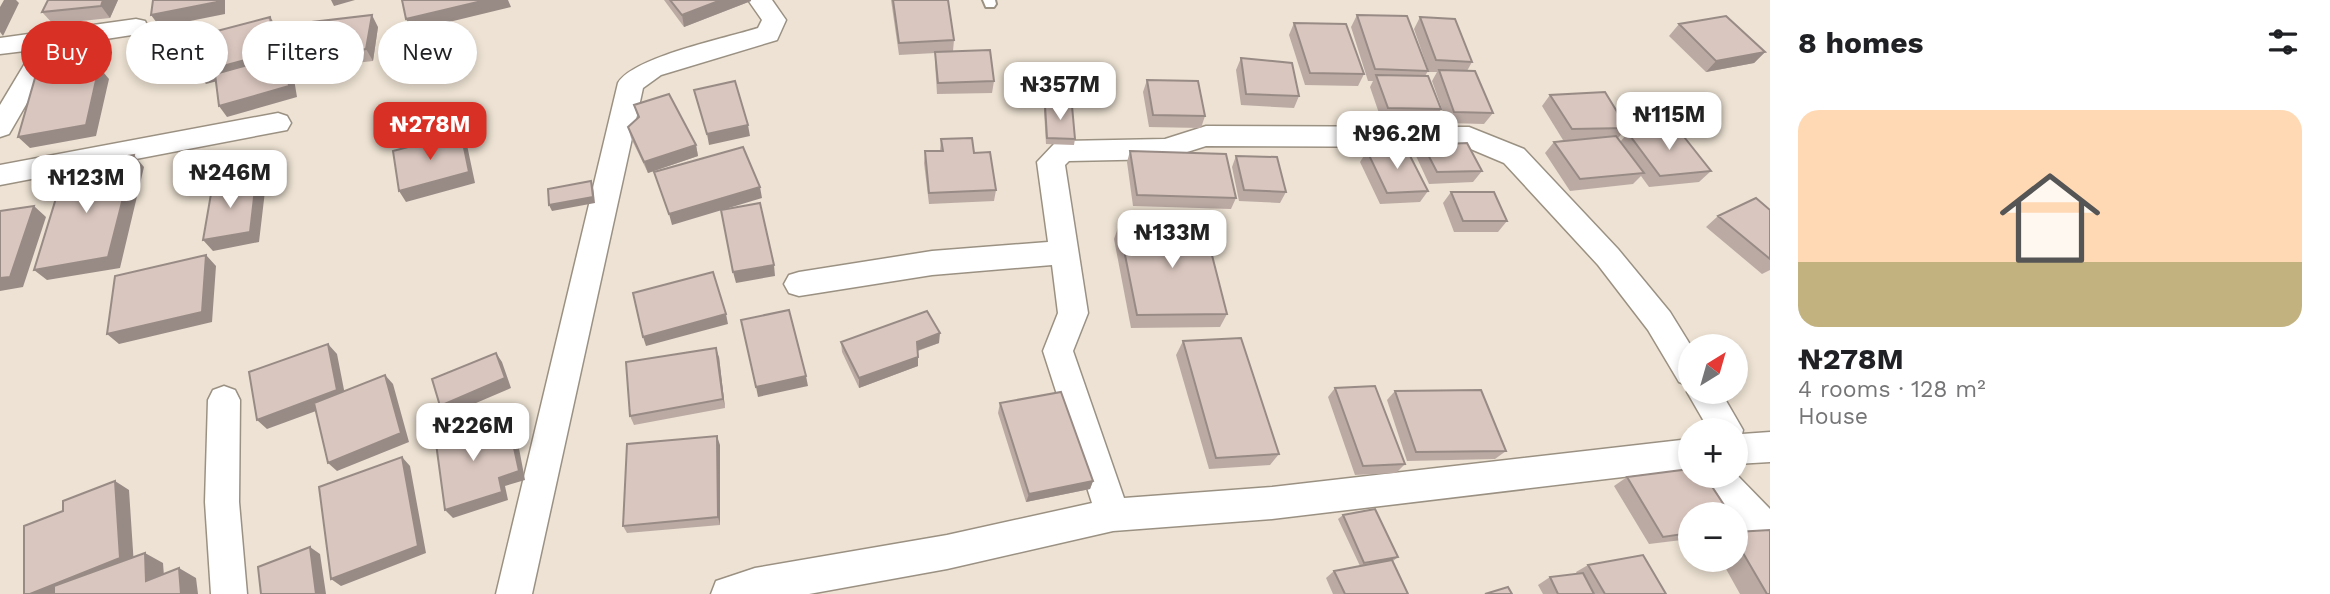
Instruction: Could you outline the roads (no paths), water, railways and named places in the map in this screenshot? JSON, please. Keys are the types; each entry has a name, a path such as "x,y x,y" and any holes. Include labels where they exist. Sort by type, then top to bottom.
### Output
{"street":[{"path":"514,594 631,83 652,69 768,34 774,20 760,0"},
{"path":"0,46 21,44"},
{"path":"0,127 25,84"},
{"path":"0,175 278,123"},
{"path":"1112,515 1058,351 1073,313 1051,162 1063,151 1165,149 1206,136 1469,137 1514,156 1608,257 1659,321 1678,352"},
{"path":"799,284 933,263 1063,253"},
{"path":"224,400 222,502 229,594"},
{"path":"747,591 947,552 1112,515 1272,503 1678,455"},
{"path":"1727,488 1770,534"}]}
